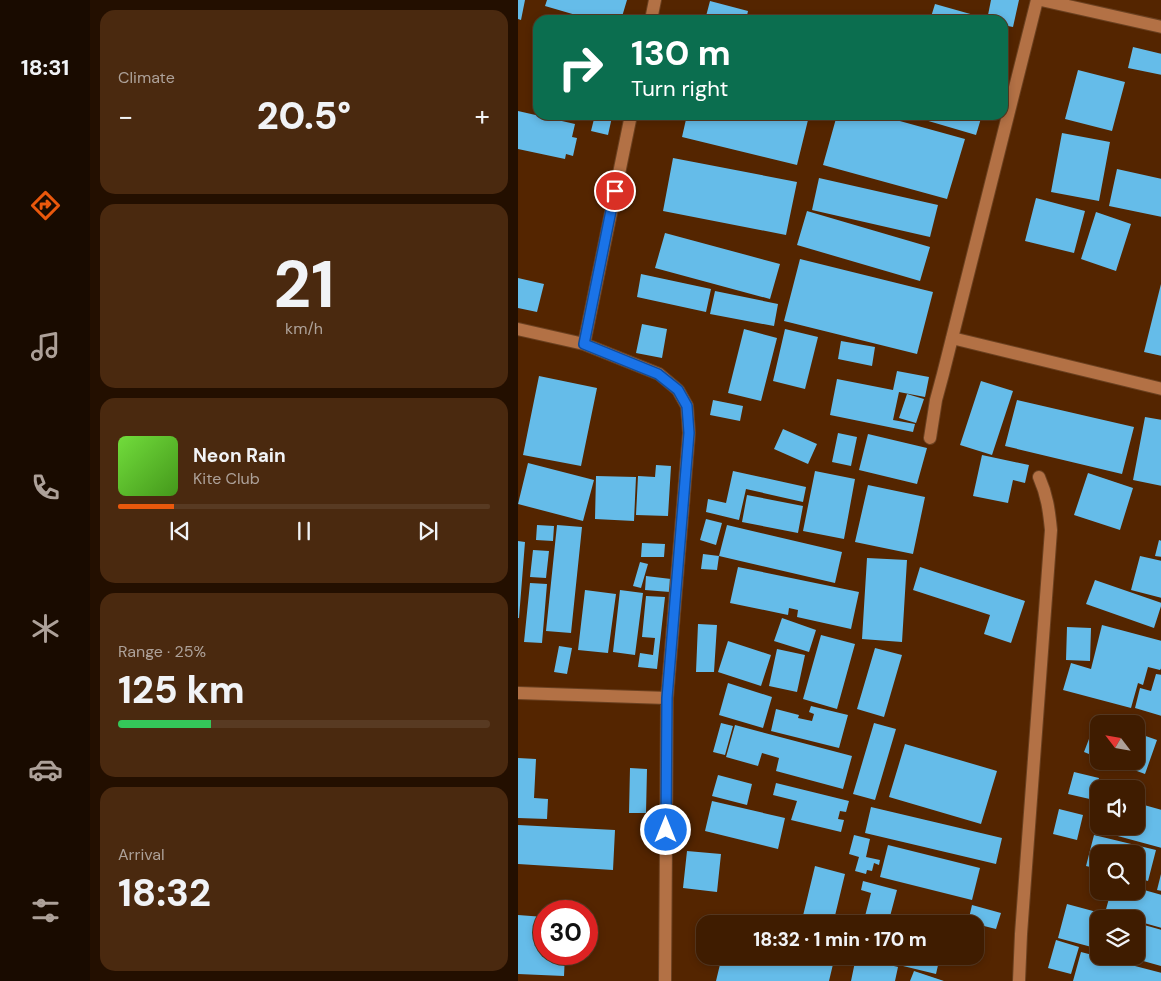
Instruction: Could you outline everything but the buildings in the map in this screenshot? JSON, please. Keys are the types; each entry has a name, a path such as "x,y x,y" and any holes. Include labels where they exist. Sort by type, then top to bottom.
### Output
{"street":[{"path":"652,15 655,0"},
{"path":"1008,115 1037,0"},
{"path":"1041,0 1162,27"},
{"path":"584,344 630,120"},
{"path":"930,438 936,400 1007,120"},
{"path":"518,329 584,344 658,374 678,390 687,406 689,433 667,698 665,981"},
{"path":"952,338 1162,389"},
{"path":"1019,981 1051,530 1049,506 1039,477"},
{"path":"518,692 667,698"}],"route":[{"path":"615,191 584,344 658,374 678,390 687,406 689,433 667,698 666,830"}]}
